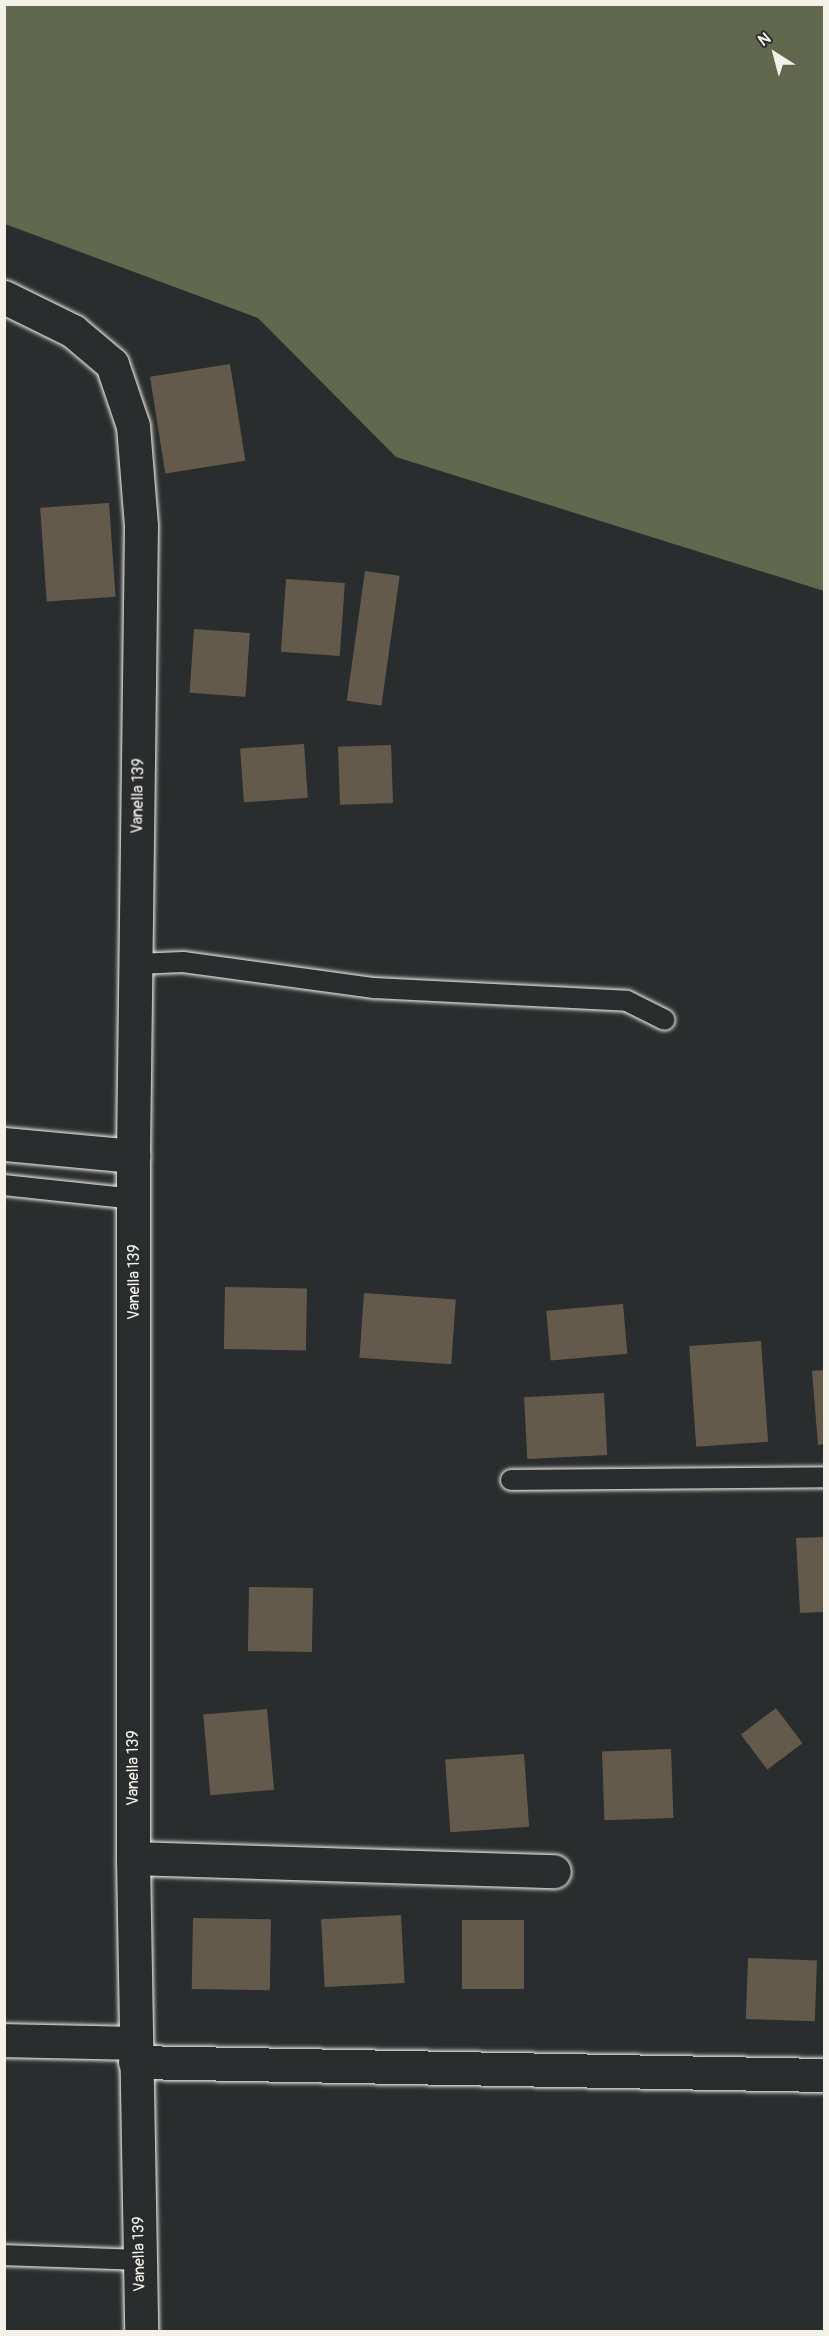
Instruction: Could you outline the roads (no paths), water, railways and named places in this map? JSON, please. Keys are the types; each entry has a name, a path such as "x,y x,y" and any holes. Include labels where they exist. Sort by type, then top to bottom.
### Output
{"street":[{"name":"Vanella 139","path":"4,297 74,331 112,364 133,426 141,526 133,1156 134,2053 141,2331"},
{"path":"4,1144 133,1156"},
{"path":"133,1858 554,1871"},
{"path":"4,2040 134,2053 825,2075"}],"lane":[{"path":"136,964 183,962 374,988 627,1001 665,1020"},
{"path":"4,1185 134,1199"},
{"path":"511,1480 825,1477"},
{"path":"4,2255 139,2260"}]}
